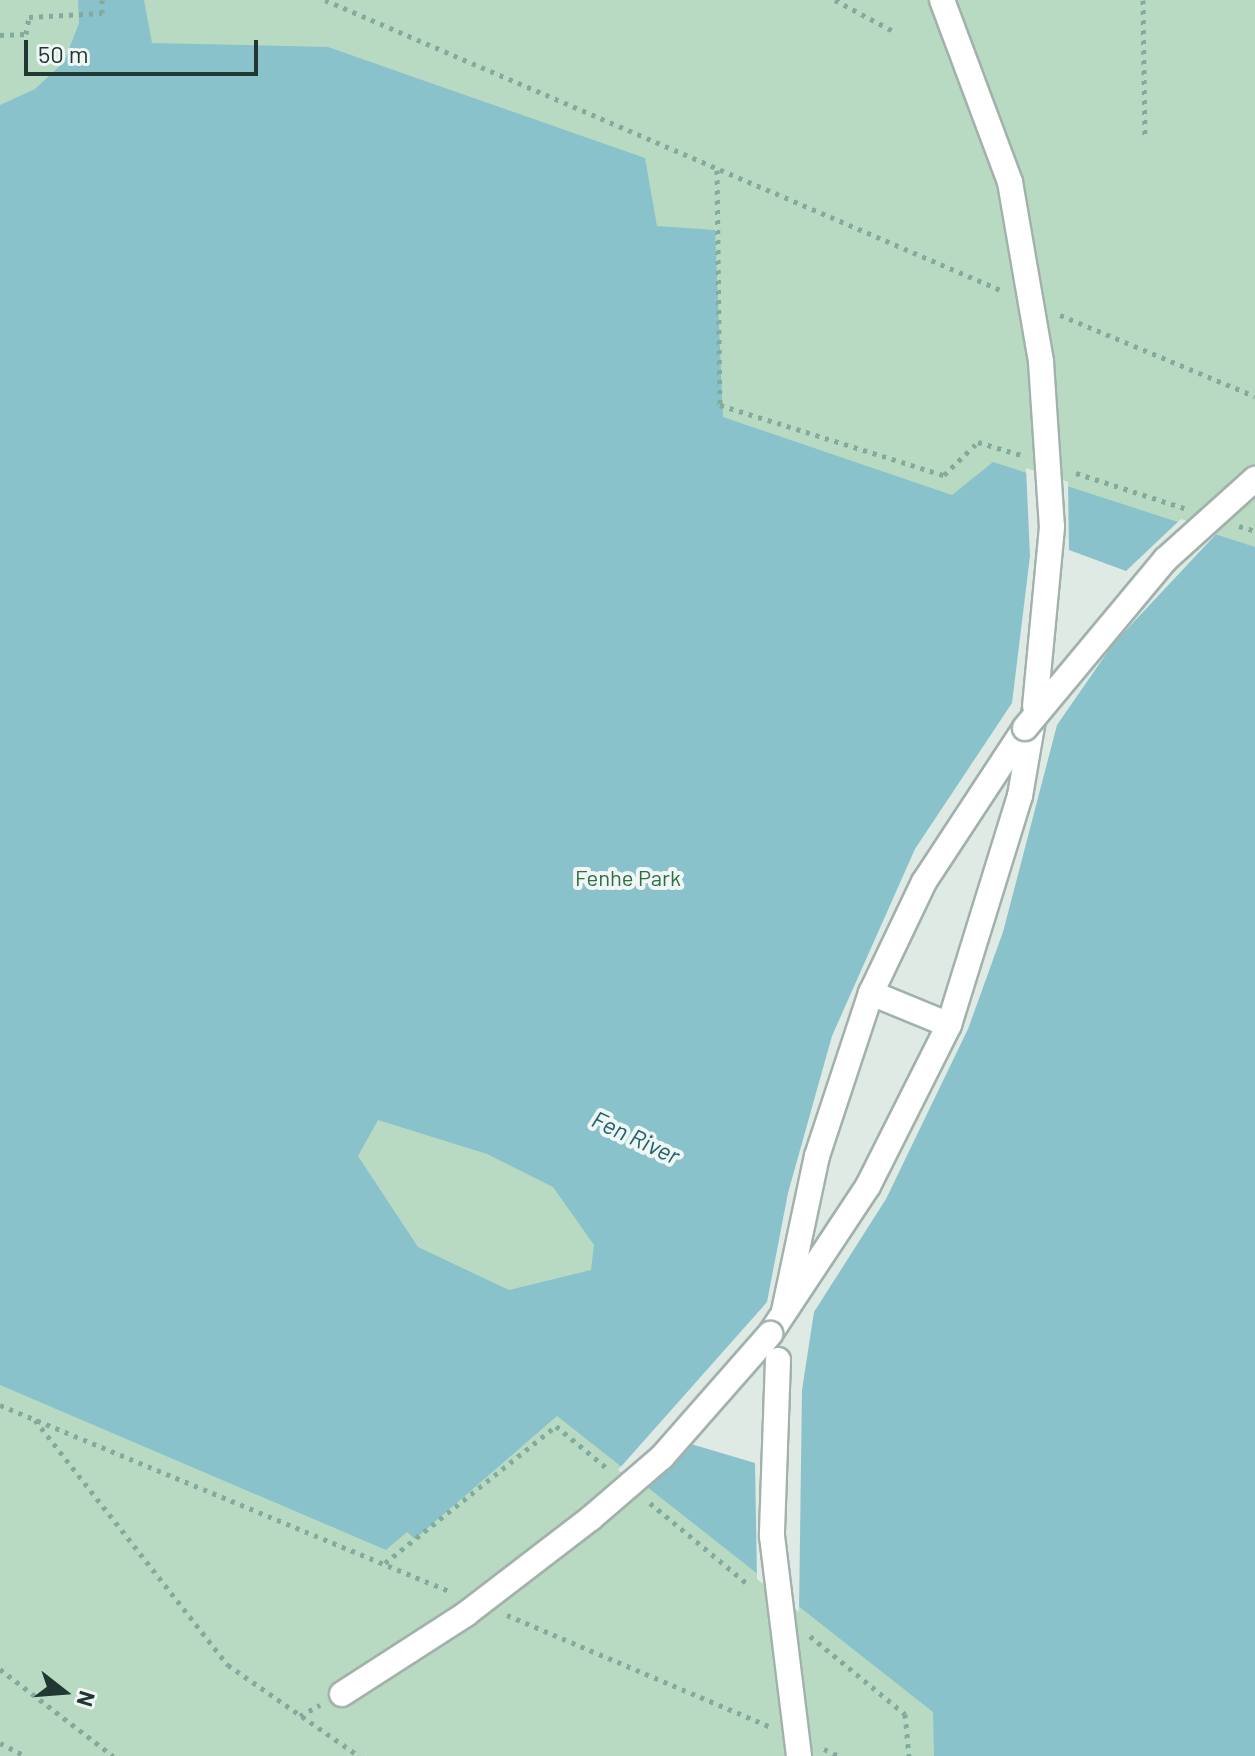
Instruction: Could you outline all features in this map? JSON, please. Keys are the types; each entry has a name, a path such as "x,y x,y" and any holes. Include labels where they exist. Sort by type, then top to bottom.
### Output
{"street":[{"path":"342,1694 519,1576 662,1457 770,1334 836,1241 949,1025 1020,796 1052,527 1041,362 1010,182 942,0"},
{"path":"805,1750 772,1536 778,1360 794,1246 871,993 930,870 1025,728 1166,559 1255,479"},
{"path":"871,993 949,1025"}],"path":[{"path":"0,35 26,34 29,17 102,13 102,0"},
{"path":"325,0 1008,293"},
{"path":"835,0 895,32"},
{"path":"1143,0 1145,139"},
{"path":"717,170 720,405 944,475 978,442 1036,460"},
{"path":"1051,311 1255,396"},
{"path":"1065,470 1197,512"},
{"path":"1226,522 1255,531"},
{"path":"0,1405 463,1596"},
{"path":"35,1419 228,1665 359,1756"},
{"path":"385,1563 556,1426 616,1476"},
{"path":"641,1496 762,1596"},
{"path":"492,1609 782,1731"},
{"path":"798,1626 905,1714 909,1756"},
{"path":"0,1669 113,1756"},
{"path":"0,1743 26,1756"},
{"path":"805,1750 839,1756"}],"green space":[{"name":"Fenhe Park","path":"0,0 1255,0 1255,1756 0,1756"}],"water":[{"name":"Fenhe Park","path":"78,0 144,0 152,43 328,47 645,158 657,226 715,230 723,417 952,495 993,462 1255,547 1255,1756 934,1756 933,1712 557,1416 415,1539 407,1532 386,1550 0,1385 0,105 35,89 64,62 79,23","holes":["378,1120 487,1154 553,1187 594,1245 591,1270 509,1290 418,1247 358,1156"]}],"pier":[{"path":"1026,468 1068,482 1069,550 1126,571 1181,519 1219,531 1113,644 1057,725 1003,932 968,1029 886,1199 814,1312 802,1390 799,1612 757,1579 755,1463 691,1444 644,1490 618,1470 767,1302 788,1193 832,1036 915,849 1012,703 1030,556"}],"water label":[{"name":"Fen River","path":"636,1137"}]}
